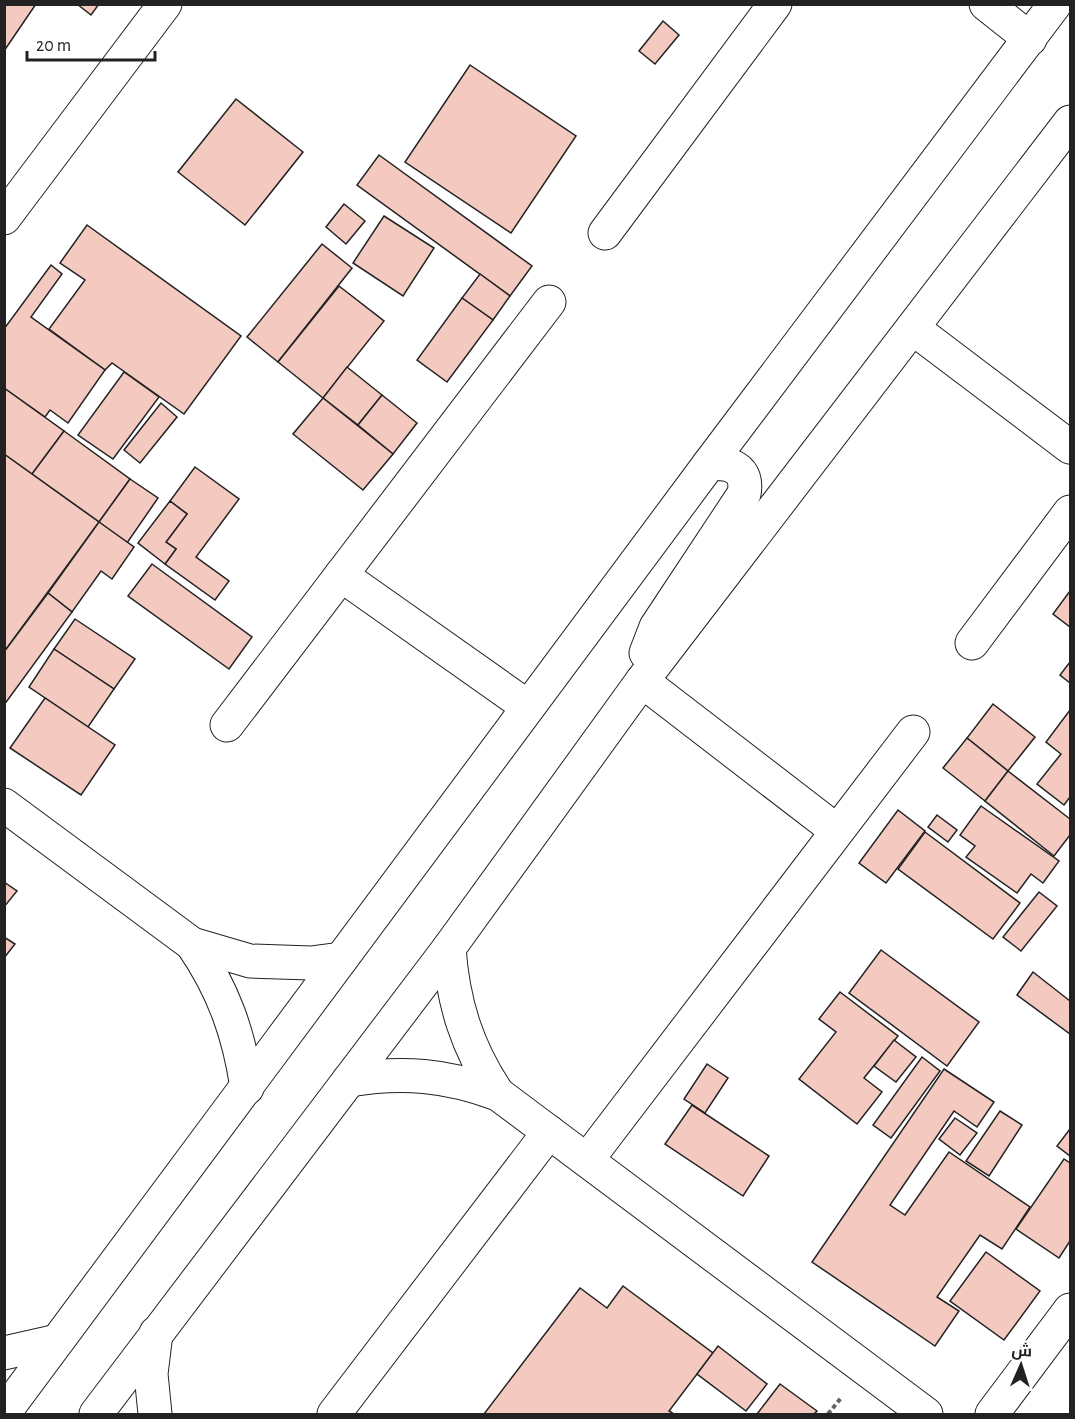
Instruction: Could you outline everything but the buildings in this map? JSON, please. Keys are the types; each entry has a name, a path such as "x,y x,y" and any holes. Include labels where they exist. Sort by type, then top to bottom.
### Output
{"street":[{"path":"11,197 165,4"},
{"path":"605,233 775,4"},
{"path":"986,4 1030,39"},
{"path":"4,1413 247,1088 340,958 1055,4"},
{"path":"96,1414 449,948 642,681 1071,122"},
{"path":"227,725 549,302"},
{"path":"914,329 1071,447"},
{"path":"642,681 646,654 656,627 744,494 746,485 737,467 729,464 709,464"},
{"path":"972,643 1071,512"},
{"path":"341,575 528,708"},
{"path":"642,681 837,831"},
{"path":"587,1160 913,732"},
{"path":"4,805 192,944 250,961 311,963 340,958"},
{"path":"192,944 214,977 230,1012 242,1049 247,1088"},
{"path":"449,948 457,1010 480,1067 498,1094"},
{"path":"349,1080 379,1075 410,1074 469,1083 498,1094 926,1414"},
{"path":"334,1414 549,1132"},
{"path":"992,1414 1071,1310"},
{"path":"154,1414 151,1374 156,1333"},
{"path":"4,1353 57,1341"}]}
